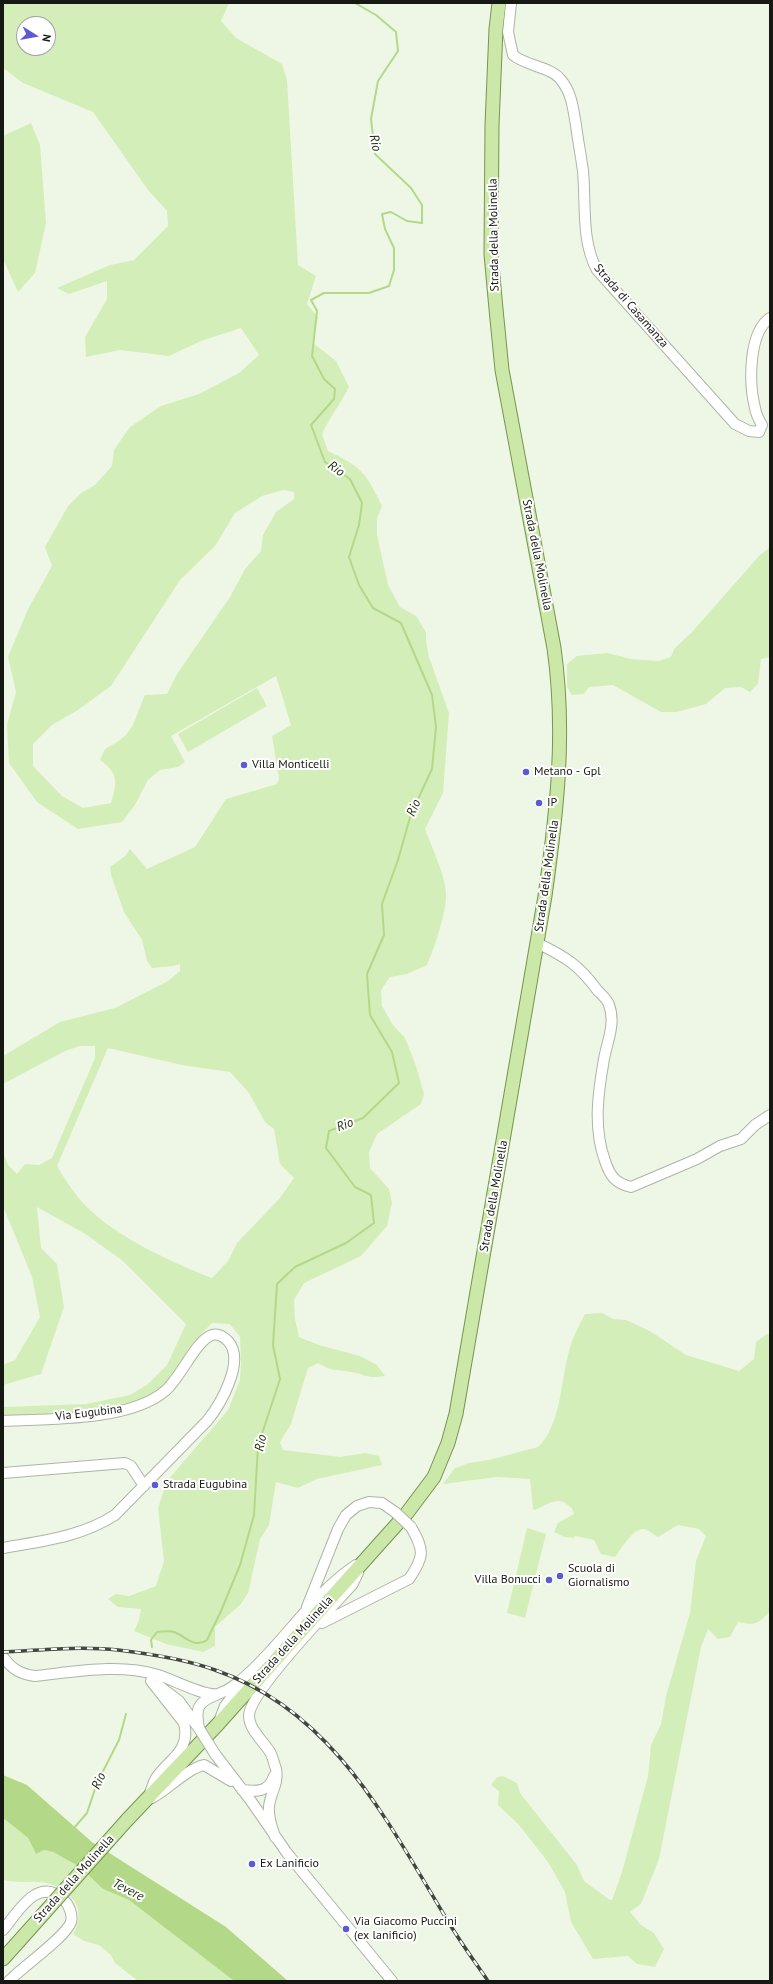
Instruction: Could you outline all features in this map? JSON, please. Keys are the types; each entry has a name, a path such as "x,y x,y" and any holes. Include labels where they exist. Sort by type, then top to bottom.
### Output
{"main road":[{"name":"Strada della Molinella","path":"3,1959 127,1820 147,1801 219,1723 407,1513 434,1476 448,1443 456,1414 537,943 551,852 560,770 560,688 554,648 502,370 495,301 492,254 492,124 496,29 499,3"}],"street":[{"name":"Strada di Casamanza","path":"511,3 508,32 513,55 520,61 547,70 561,78 572,100 583,171 587,235 592,260 597,270 735,424 749,431 759,432 762,425 755,408 751,371 754,343 764,322 770,318"},
{"path":"537,943 564,956 584,972 610,1005 612,1026 599,1090 597,1125 601,1150 608,1170 619,1184 631,1187 697,1159 720,1146 741,1138 755,1125 770,1115"},
{"name":"Via Eugubina","path":"3,1421 112,1413 138,1407 165,1391 178,1376 203,1341 212,1335 221,1336 230,1344 233,1354 233,1367 228,1386 218,1408 115,1515 100,1525 80,1533 3,1548"},
{"path":"3,1473 125,1463 132,1466 144,1486"},
{"name":"Strada della Molinella","path":"303,1616 338,1529 346,1515 357,1506 369,1502 382,1503 395,1512 411,1527 419,1541 422,1554 417,1568 409,1579 316,1626"},
{"name":"Strada della Molinella","path":"303,1616 337,1577 368,1557"},
{"name":"Strada della Molinella","path":"316,1626 352,1585 368,1557"},
{"path":"200,1730 197,1718 199,1706 205,1700 216,1694 231,1689 266,1657 303,1616"},
{"path":"275,1837 269,1817 269,1806 277,1782 276,1770 271,1754 250,1723 249,1715 255,1699 278,1667 316,1626"},
{"name":"Strada della Molinella","path":"219,1723 225,1706 233,1694 266,1657"},
{"path":"5,1660 19,1672 35,1676 111,1669 131,1670 157,1675 187,1687 216,1694"},
{"name":"Strada della Molinella","path":"219,1723 242,1705 278,1667"},
{"name":"Strada della Molinella","path":"131,1670 150,1681 184,1723 186,1732 184,1746 156,1779 147,1801"},
{"path":"150,1681 165,1689 178,1701 275,1837 392,1981"},
{"path":"147,1801 167,1790 193,1768 204,1765 214,1769 239,1787 256,1792 262,1790 272,1782 276,1770"},
{"path":"3,1930 29,1898 41,1892 50,1891 58,1894 66,1902 71,1911 71,1921 65,1932 9,1981"}],"shaded area":[{"path":"3,3 229,3 221,21 236,38 282,64 287,80 298,265 316,276 307,304 318,317 313,343 336,361 349,387 322,434 328,451 349,462 367,478 382,506 377,518 377,535 388,585 400,607 416,616 426,632 429,657 449,713 443,793 425,829 444,879 446,901 442,920 427,965 407,974 390,977 381,990 382,1006 393,1025 405,1038 416,1066 424,1094 421,1104 377,1134 369,1152 370,1168 389,1189 392,1203 387,1226 361,1256 304,1283 294,1300 295,1319 299,1337 319,1345 360,1356 377,1365 385,1376 367,1376 331,1369 318,1363 308,1368 291,1424 280,1442 283,1450 340,1457 365,1453 379,1456 382,1465 317,1479 298,1488 276,1482 269,1525 260,1539 248,1593 241,1604 215,1627 215,1646 203,1652 166,1644 134,1631 139,1620 141,1609 118,1607 108,1599 116,1594 129,1596 156,1586 164,1561 158,1508 167,1481 228,1410 240,1380 240,1337 230,1324 212,1323 201,1334 173,1376 149,1398 89,1411 3,1417 3,1407 86,1404 130,1395 148,1384 167,1365 186,1324 124,1262 87,1235 37,1207 41,1248 57,1264 64,1307 41,1374 3,1385 3,1365 15,1360 40,1317 32,1277 3,1206 3,1152 8,1165 17,1174 25,1164 39,1165 52,1158 95,1058 95,1046 80,1046 65,1051 3,1084 3,1056 60,1022 115,1008 168,981 180,971 180,964 152,968 147,961 142,940 124,912 111,875 110,867 125,856 130,849 147,869 195,847 226,799 277,784 279,778 272,736 291,725 276,676 171,736 185,762 178,767 160,770 148,780 135,805 122,822 78,829 37,802 9,763 7,725 16,692 8,657 28,609 52,566 45,547 68,506 81,493 95,485 112,466 114,450 130,427 161,406 199,394 239,373 259,355 241,328 201,341 169,356 120,350 86,357 85,337 107,299 107,281 69,294 57,288 110,265 134,260 168,226 167,211 148,190 93,112 23,83 3,68","holes":["283,490 294,492 294,499 276,512 263,535 261,551 245,569 230,597 177,674 167,694 145,695 135,721 128,733 105,749 100,760 111,770 115,779 111,803 83,808 62,796 33,766 33,744 52,725 78,710 111,686 180,580 215,546 235,513 262,496","108,1048 182,1065 230,1072 249,1093 265,1122 274,1129 280,1164 294,1178 280,1198 237,1243 228,1261 212,1278 147,1249 102,1221 80,1200 57,1166"]},
{"path":"31,123 40,145 46,223 35,273 18,292 3,259 3,136"},
{"path":"770,547 770,657 761,659 758,684 750,692 741,687 725,688 706,704 677,712 661,712 613,685 589,687 584,694 572,695 567,687 567,664 577,656 607,653 631,659 658,661 671,657 674,649 692,632 759,556"},
{"path":"257,688 267,706 188,752 178,734"},
{"path":"602,1313 613,1319 626,1320 650,1331 686,1355 739,1371 754,1359 756,1342 767,1334 770,1335 770,1611 763,1619 756,1623 749,1624 738,1622 730,1637 718,1639 708,1629 701,1647 659,1859 641,1904 630,1912 641,1925 654,1933 664,1949 655,1967 637,1964 628,1956 593,1959 571,1922 565,1892 548,1862 519,1825 498,1805 499,1791 491,1785 497,1777 503,1776 517,1783 520,1793 577,1865 584,1881 612,1900 622,1872 648,1776 651,1745 661,1724 666,1696 690,1613 696,1561 706,1536 699,1529 678,1525 658,1537 650,1531 644,1529 632,1535 615,1557 601,1554 594,1540 575,1536 573,1538 565,1537 554,1532 558,1523 574,1514 573,1510 561,1501 552,1502 535,1510 533,1509 530,1479 497,1477 443,1484 455,1468 469,1463 489,1460 538,1447 546,1438 556,1415 566,1362 576,1332 585,1314"},
{"path":"527,1528 546,1534 525,1618 507,1613"},
{"path":"3,1818 28,1838 36,1854 44,1850 53,1852 80,1867 61,1889 46,1883 3,1880"},
{"path":"87,1873 103,1889 129,1900 234,1981 138,1981 115,1963 111,1955 99,1945 84,1941 73,1934 77,1924 78,1908 69,1895"}],"water":[{"name":"Tevere","path":"3,1775 27,1785 92,1842 226,1927 288,1981 234,1981 129,1900 103,1889 80,1867 53,1852 44,1850 36,1854 28,1838 3,1818"}],"waterway":[{"name":"Rio","path":"152,1647 151,1640 157,1632 172,1631 190,1641 198,1643 207,1640 221,1611 240,1565 254,1515 258,1446 280,1379 273,1345 277,1284 295,1267 346,1243 374,1223 371,1195 355,1187 326,1148 329,1131 363,1118 399,1083 392,1052 370,1015 367,974 384,935 382,904 398,860 411,814 432,769 436,727 432,695 401,623 373,608 359,585 349,557 359,525 362,503 350,479 325,462 311,425 334,399 335,389 324,379 312,356 317,311 311,300 324,293 369,293 389,286 394,270 394,248 385,229 382,214 391,212 407,221 422,223 422,205 411,188 375,154 371,119 378,81 398,51 396,32 376,15 355,3"},
{"name":"Rio","path":"74,1828 87,1813 97,1783 119,1740 126,1714"}],"railway":[{"path":"3,1652 89,1648 118,1650 168,1657 215,1670 257,1689 293,1713 325,1742 354,1774 380,1810 463,1945 488,1981"}],"place":[{"name":"Villa Monticelli","path":"244,765"},
{"name":"Metano - Gpl","path":"526,772"},
{"name":"IP","path":"539,803"},
{"name":"Strada Eugubina","path":"155,1485"},
{"name":"Scuola di Giornalismo","path":"560,1576"},
{"name":"Villa Bonucci","path":"549,1580"},
{"name":"Ex Lanificio","path":"252,1864"},
{"name":"Via Giacomo Puccini (ex lanificio)","path":"346,1929"}]}
